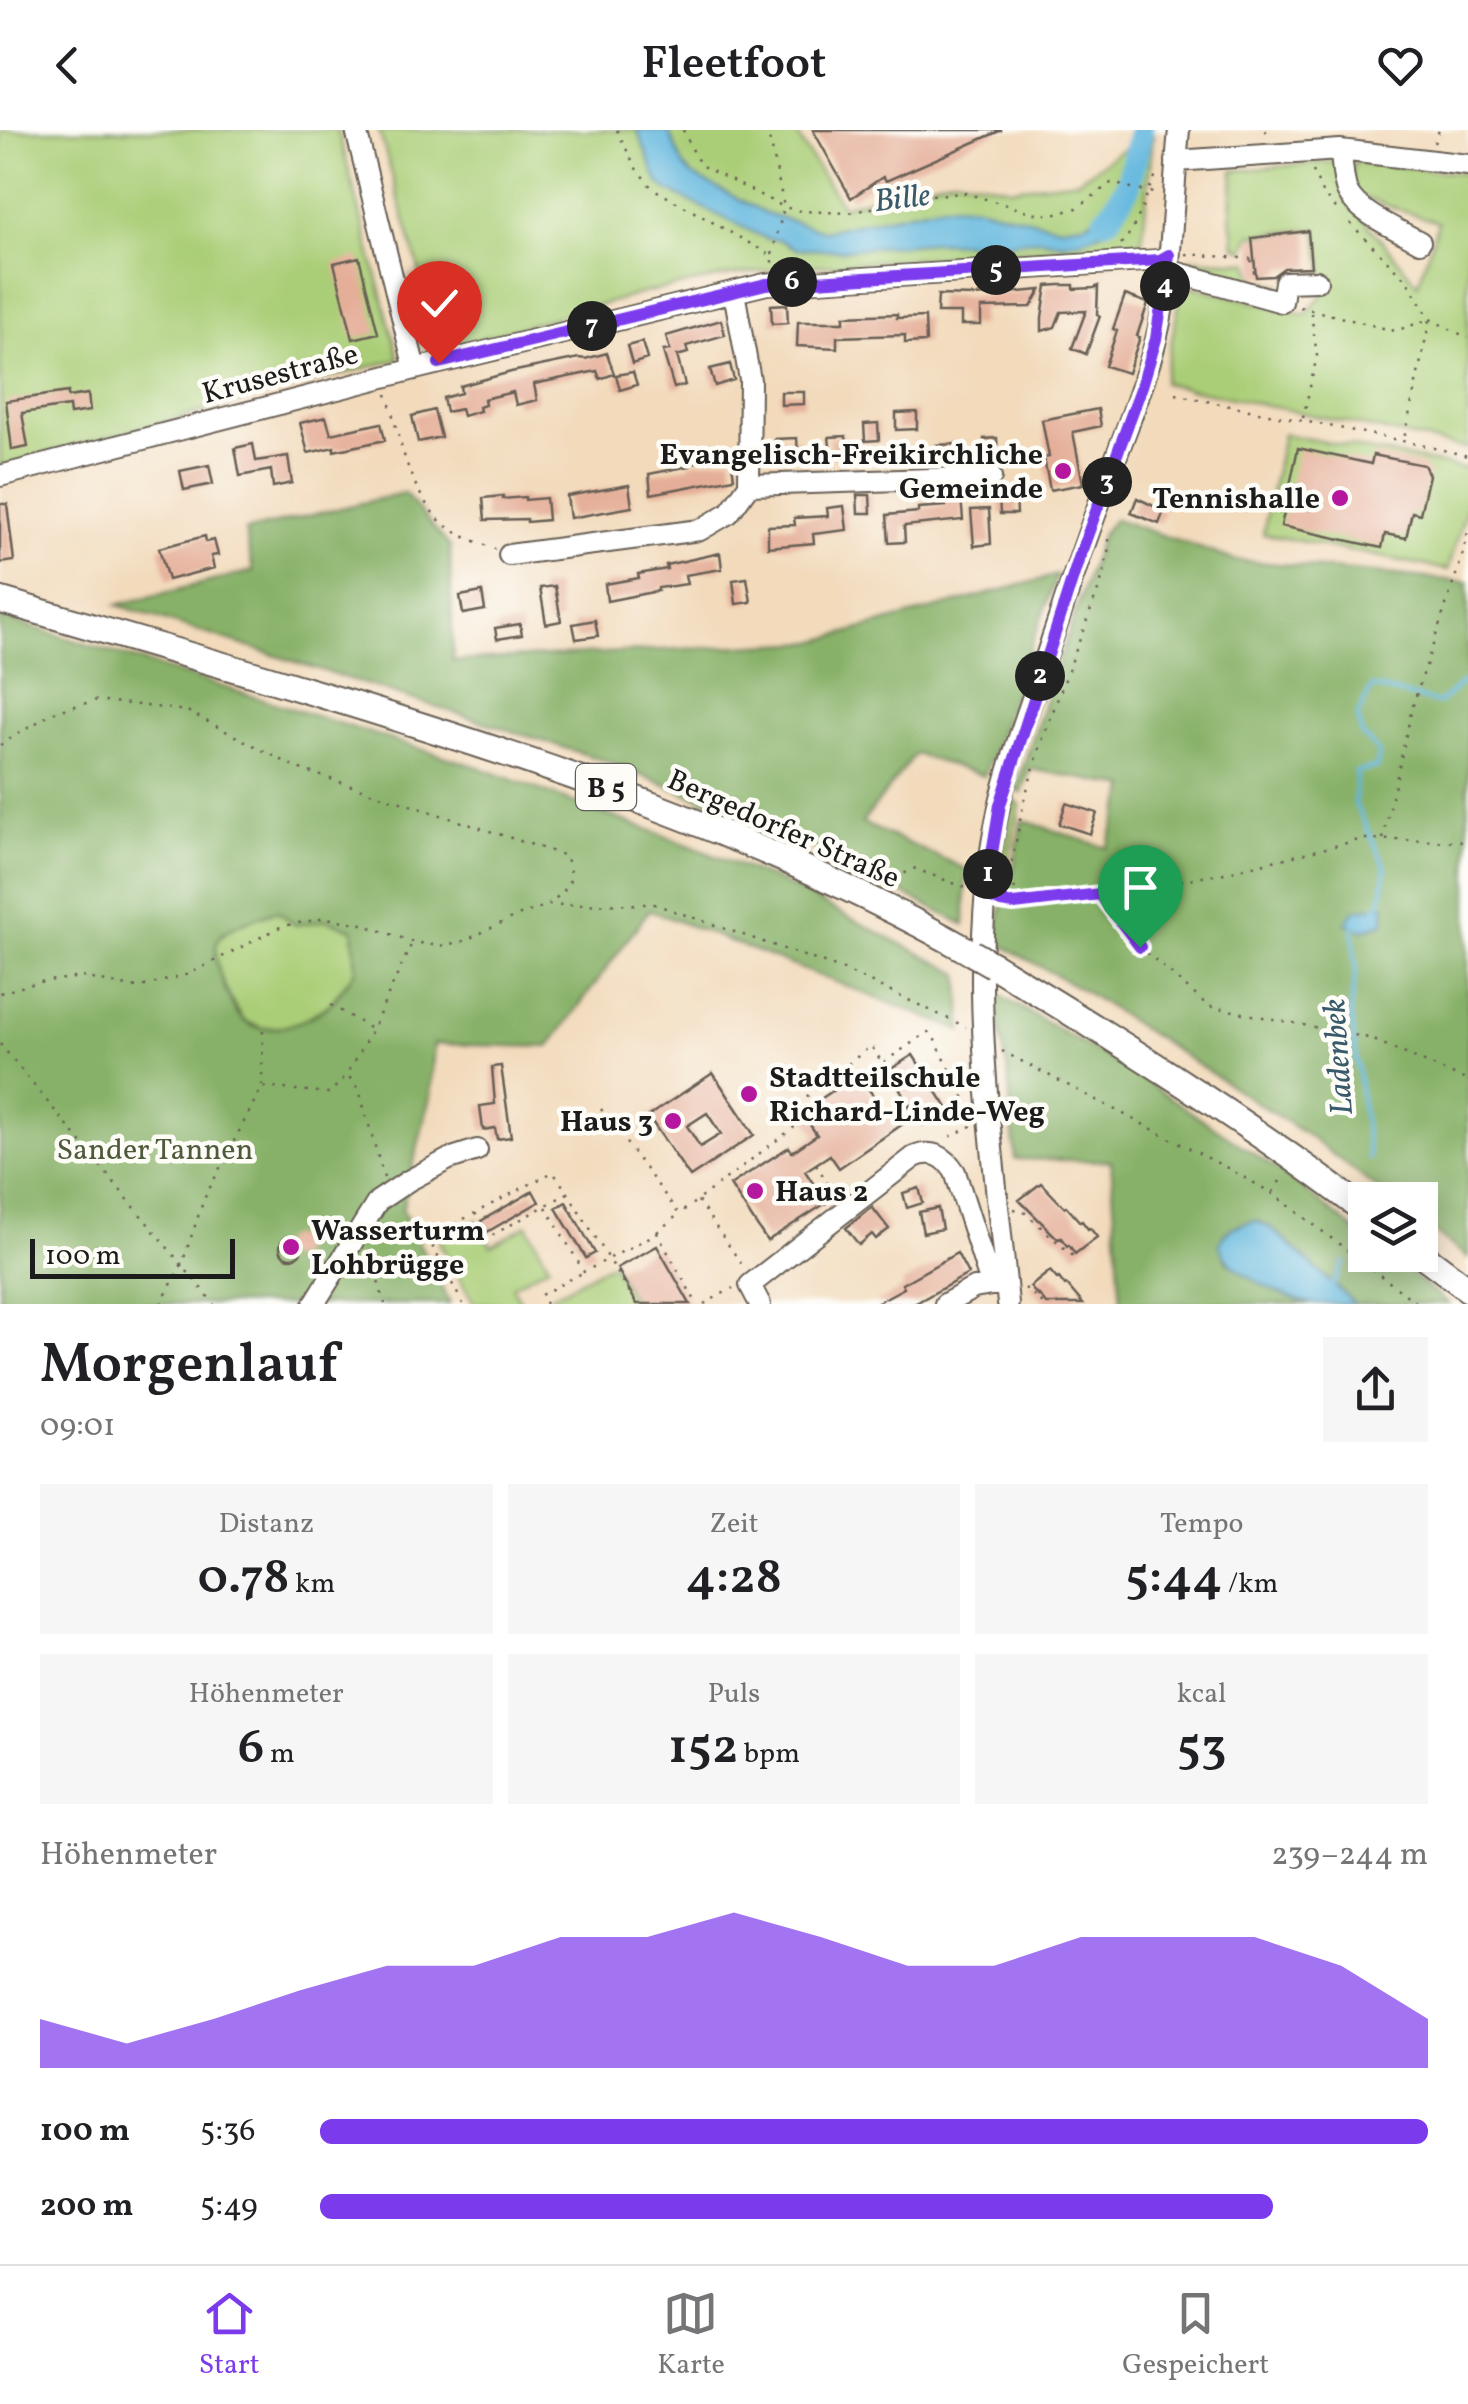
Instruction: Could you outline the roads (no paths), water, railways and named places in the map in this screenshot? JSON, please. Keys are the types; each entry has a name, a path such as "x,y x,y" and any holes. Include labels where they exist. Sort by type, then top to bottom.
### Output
{"main road":[{"name":"Bergedorfer Straße","path":"0,600 480,742 630,796 777,856 874,902 1146,1060 1295,1158 1348,1198"},
{"path":"1438,1266 1468,1289"}],"street":[{"path":"356,130 415,369"},
{"path":"1002,1290 986,1080 982,930 985,895 1000,805 1079,558 1156,339 1173,260 1169,165 1179,130"},
{"path":"1300,153 1305,130"},
{"path":"1169,165 1340,150 1468,164"},
{"path":"1340,150 1346,189 1352,198 1363,210 1420,242"},
{"path":"1173,260 1284,292 1316,281"},
{"name":"Krusestraße","path":"0,476 415,369 771,283 1173,260"},
{"path":"509,555 700,530 729,512 749,485 750,380 734,292"},
{"path":"749,485 991,477"},
{"path":"314,1304 378,1200 449,1159 477,1150"},
{"path":"760,1304 750,1285 914,1157 927,1152 944,1158 955,1172 1002,1290"},
{"path":"945,1304 974,1288 1002,1290"}],"water":[{"path":"637,130 668,130 684,167 692,175 766,213 824,231 943,205 976,206 1061,227 1085,223 1100,214 1119,189 1130,198 1104,231 1063,243 1039,239 796,249 667,190 658,183"},
{"path":"1385,905 1384,923 1362,930 1346,923 1355,910"},
{"path":"1256,1221 1270,1227 1355,1304 1303,1301 1274,1291 1234,1265 1219,1244 1222,1238 1233,1227"}],"waterway":[{"name":"Bille","path":"1105,219 1128,186 1141,130"},
{"name":"Ladenbek","path":"1376,907 1381,903 1386,868 1355,804 1356,772 1377,767 1379,753 1362,735 1357,716 1372,687 1439,703 1468,678"},
{"name":"Ladenbek","path":"1358,923 1353,928 1356,971 1350,1009 1369,1159"},
{"name":"Ladenbek","path":"1331,1289 1345,1262"}],"place":[{"name":"Evangelisch-Freikirchliche Gemeinde","path":"1063,471"},
{"name":"Tennishalle","path":"1340,498"},
{"name":"Stadtteilschule Richard-Linde-Weg","path":"749,1094"},
{"name":"Haus 3","path":"673,1121"},
{"name":"Haus 2","path":"755,1191"},
{"name":"Wasserturm Lohbrügge","path":"291,1247"}],"park label":[{"name":"Sander Tannen","path":"155,1149"}]}
